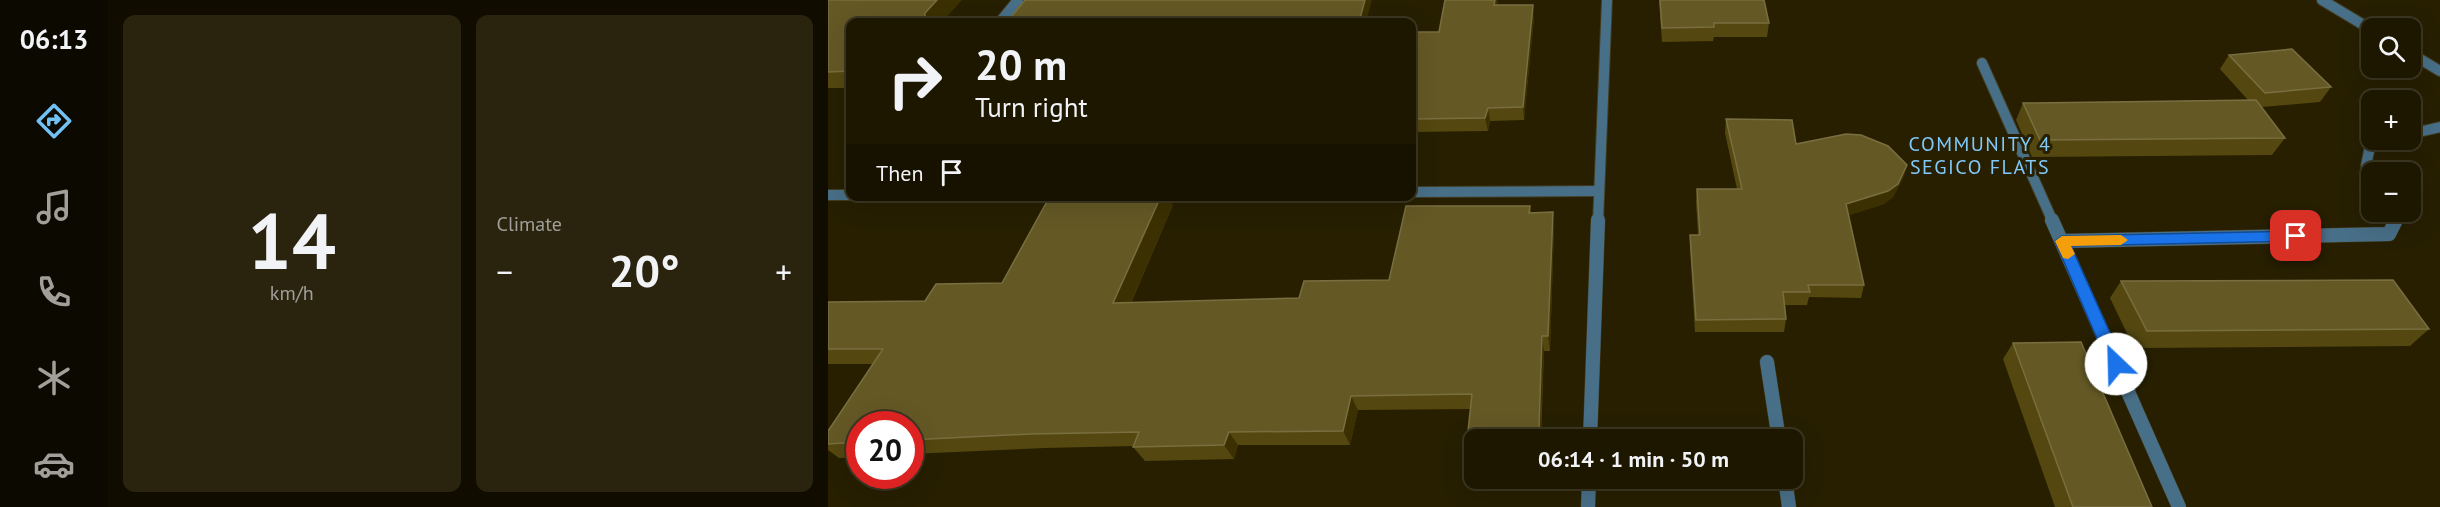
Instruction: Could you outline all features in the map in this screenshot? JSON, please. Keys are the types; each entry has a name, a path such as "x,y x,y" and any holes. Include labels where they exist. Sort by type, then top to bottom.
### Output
{"street":[{"path":"1003,18 1018,0"},
{"path":"1590,429 1607,0"},
{"path":"2322,0 2361,23"},
{"path":"2421,60 2440,71"},
{"path":"1982,63 2179,507"},
{"path":"2421,131 2440,127"},
{"path":"1416,192 1599,191"},
{"path":"828,195 846,195"},
{"path":"2062,241 2389,234 2395,222"},
{"path":"1767,362 1777,429"},
{"path":"1588,507 1589,489"},
{"path":"1787,489 1789,507"}],"building":[{"path":"828,0 937,0 925,13 925,18 846,18 846,71 828,72"},
{"path":"1025,0 1365,0 1360,18 1010,18"},
{"path":"1445,0 1495,0 1494,5 1533,5 1523,107 1488,108 1485,118 1416,119 1416,32 1439,32"},
{"path":"1660,0 1764,0 1769,23 1714,23 1714,27 1662,28"},
{"path":"2292,49 2331,87 2265,93 2229,55"},
{"path":"2256,100 2285,138 2040,140 2023,103"},
{"path":"1726,119 1792,120 1796,144 1846,134 1861,135 1888,146 1907,165 1898,184 1888,191 1846,204 1864,285 1808,285 1810,292 1783,292 1786,319 1696,320 1690,235 1700,235 1697,189 1742,189"},
{"path":"1047,201 1159,201 1113,303 1299,298 1304,281 1389,280 1406,206 1530,206 1529,213 1553,212 1548,336 1542,336 1539,429 1468,429 1472,394 1351,396 1343,431 1229,432 1224,445 1133,447 1139,432 924,439 924,411 846,411 846,443 828,444 828,431 883,349 828,349 828,302 925,301 936,284 1002,283"},
{"path":"2393,280 2429,329 2147,331 2121,281"},
{"path":"2081,342 2152,507 2073,507 2013,343"}],"slow traffic":[{"path":"2068,254 2062,241 2121,240"}],"district":[{"name":"COMMUNITY 4 SEGICO FLATS","path":"1980,156"}],"route":[{"path":"2116,364 2062,241 2296,236"}]}
